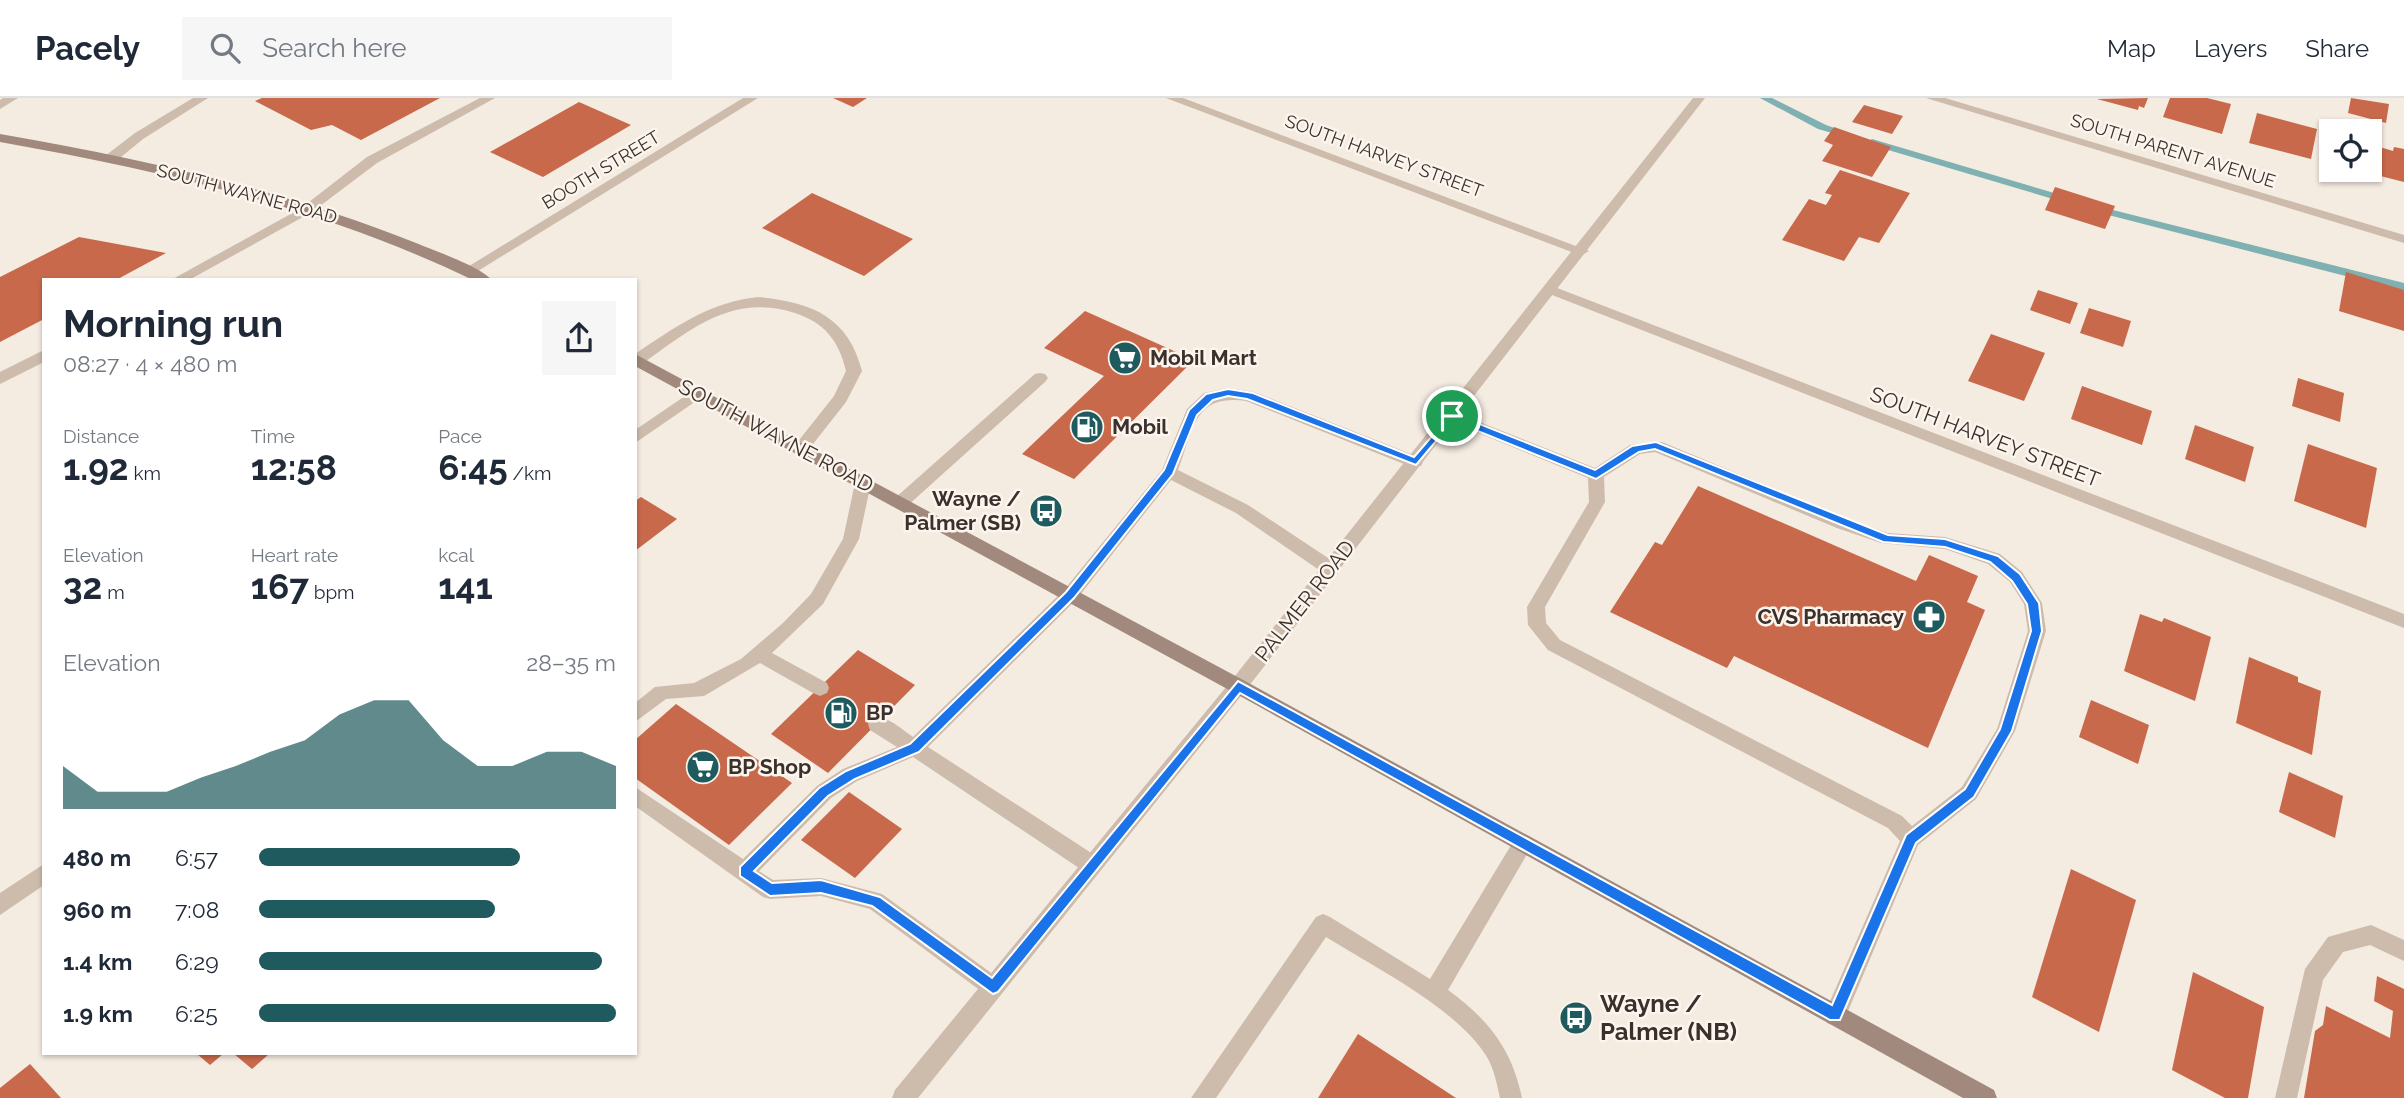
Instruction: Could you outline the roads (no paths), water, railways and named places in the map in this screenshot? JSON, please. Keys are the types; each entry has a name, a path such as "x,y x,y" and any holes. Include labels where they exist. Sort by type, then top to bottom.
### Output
{"main road":[{"name":"SOUTH WAYNE ROAD","path":"0,138 110,159 307,209 373,231 481,278"},
{"name":"SOUTH WAYNE ROAD","path":"637,361 1238,686 1986,1098"}],"street":[{"path":"0,105 12,98"},
{"path":"110,159 139,136 202,98"},
{"path":"182,278 307,209 372,160 489,98"},
{"name":"BOOTH STREET","path":"468,271 752,98"},
{"name":"SOUTH HARVEY STREET","path":"1172,98 1582,251"},
{"name":"PALMER ROAD","path":"904,1098 1238,686 1552,290 1699,98"},
{"name":"SOUTH PARENT AVENUE","path":"1931,98 2404,239"},
{"name":"SOUTH HARVEY STREET","path":"1552,290 2404,621"},
{"path":"637,359 691,323 742,301 782,302 825,320 848,342 854,371 841,398 800,449"},
{"path":"0,379 41,359"},
{"path":"900,503 1040,378"},
{"path":"637,437 696,393"},
{"path":"745,871 824,792 850,775 914,748 1070,595 1169,472 1192,413 1209,397 1228,393 1249,396 1416,462"},
{"path":"1452,416 1596,475"},
{"path":"1596,475 1636,449 1656,446 1887,539 1945,543 1994,559 2016,578 2033,603 2037,631 2006,731 1969,793 1911,839 1835,1015"},
{"path":"1169,472 1242,509 1331,569"},
{"path":"1596,475 1597,502 1536,607 1537,625 1554,645 1895,822 1911,839"},
{"path":"637,712 662,692 697,691 747,664 817,599 851,539 863,483"},
{"path":"759,654 820,688"},
{"path":"877,724 1092,865"},
{"path":"637,796 770,890 821,887 875,901 993,987"},
{"path":"1434,993 1523,843"},
{"path":"0,905 42,874"},
{"path":"1204,1097 1323,924 1476,1022 1507,1069 1511,1098"},
{"path":"2286,1098 2313,976 2336,944 2371,935 2404,951"}],"waterway":[{"path":"1765,98 1822,127 1849,135"},
{"path":"1872,142 2067,200"},
{"path":"2093,208 2404,287"}],"place":[{"name":"Mobil Mart","path":"1125,358"},
{"name":"Mobil","path":"1087,427"},
{"name":"Wayne / Palmer (SB)","path":"1046,511"},
{"name":"CVS Pharmacy","path":"1929,617"},
{"name":"BP","path":"841,713"},
{"name":"BP Shop","path":"703,767"},
{"name":"Wayne / Palmer (NB)","path":"1576,1018"}]}
